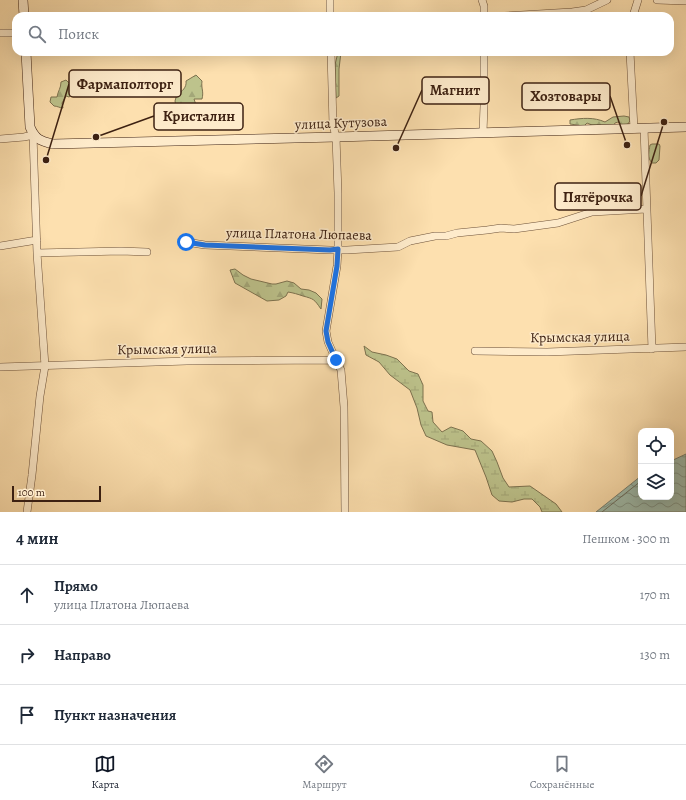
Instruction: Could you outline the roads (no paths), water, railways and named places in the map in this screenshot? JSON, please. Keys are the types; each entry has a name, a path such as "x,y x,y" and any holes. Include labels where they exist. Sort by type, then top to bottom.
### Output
{"street":[{"path":"23,0 24,12"},
{"path":"330,0 330,12"},
{"path":"482,0 484,12"},
{"path":"572,12 586,10 607,0"},
{"path":"634,12 638,0"},
{"path":"656,0 686,1"},
{"path":"0,33 12,32"},
{"path":"26,56 30,127 33,135 37,253 45,366 40,396 27,512"},
{"path":"331,56 333,125 336,137 338,193 338,249 337,266 326,331 328,342 341,370 344,407 345,512"},
{"path":"483,132 484,56"},
{"path":"630,56 634,129"},
{"name":"улица Кутузова","path":"33,135 42,142 53,144 686,127"},
{"path":"644,128 652,349"},
{"path":"0,139 33,135"},
{"name":"улица Платона Люпаева","path":"186,242 205,245 330,250 398,247 410,241 435,236 446,236 457,233 501,228 514,229 558,223 592,212 646,208"},
{"path":"0,246 37,240"},
{"path":"37,253 121,251 147,252"},
{"name":"Крымская улица","path":"475,351 547,352 686,347"},
{"name":"Крымская улица","path":"0,367 187,361 336,360"}],"water":[{"path":"686,454 686,512 596,512 638,478 638,500 674,500 674,460"}],"place":[{"name":"Пятёрочка","path":"664,122"},
{"name":"Кристалин","path":"96,137"},
{"name":"Хозтовары","path":"627,145"},
{"name":"Магнит","path":"396,148"},
{"name":"Фармаполторг","path":"46,160"}]}
